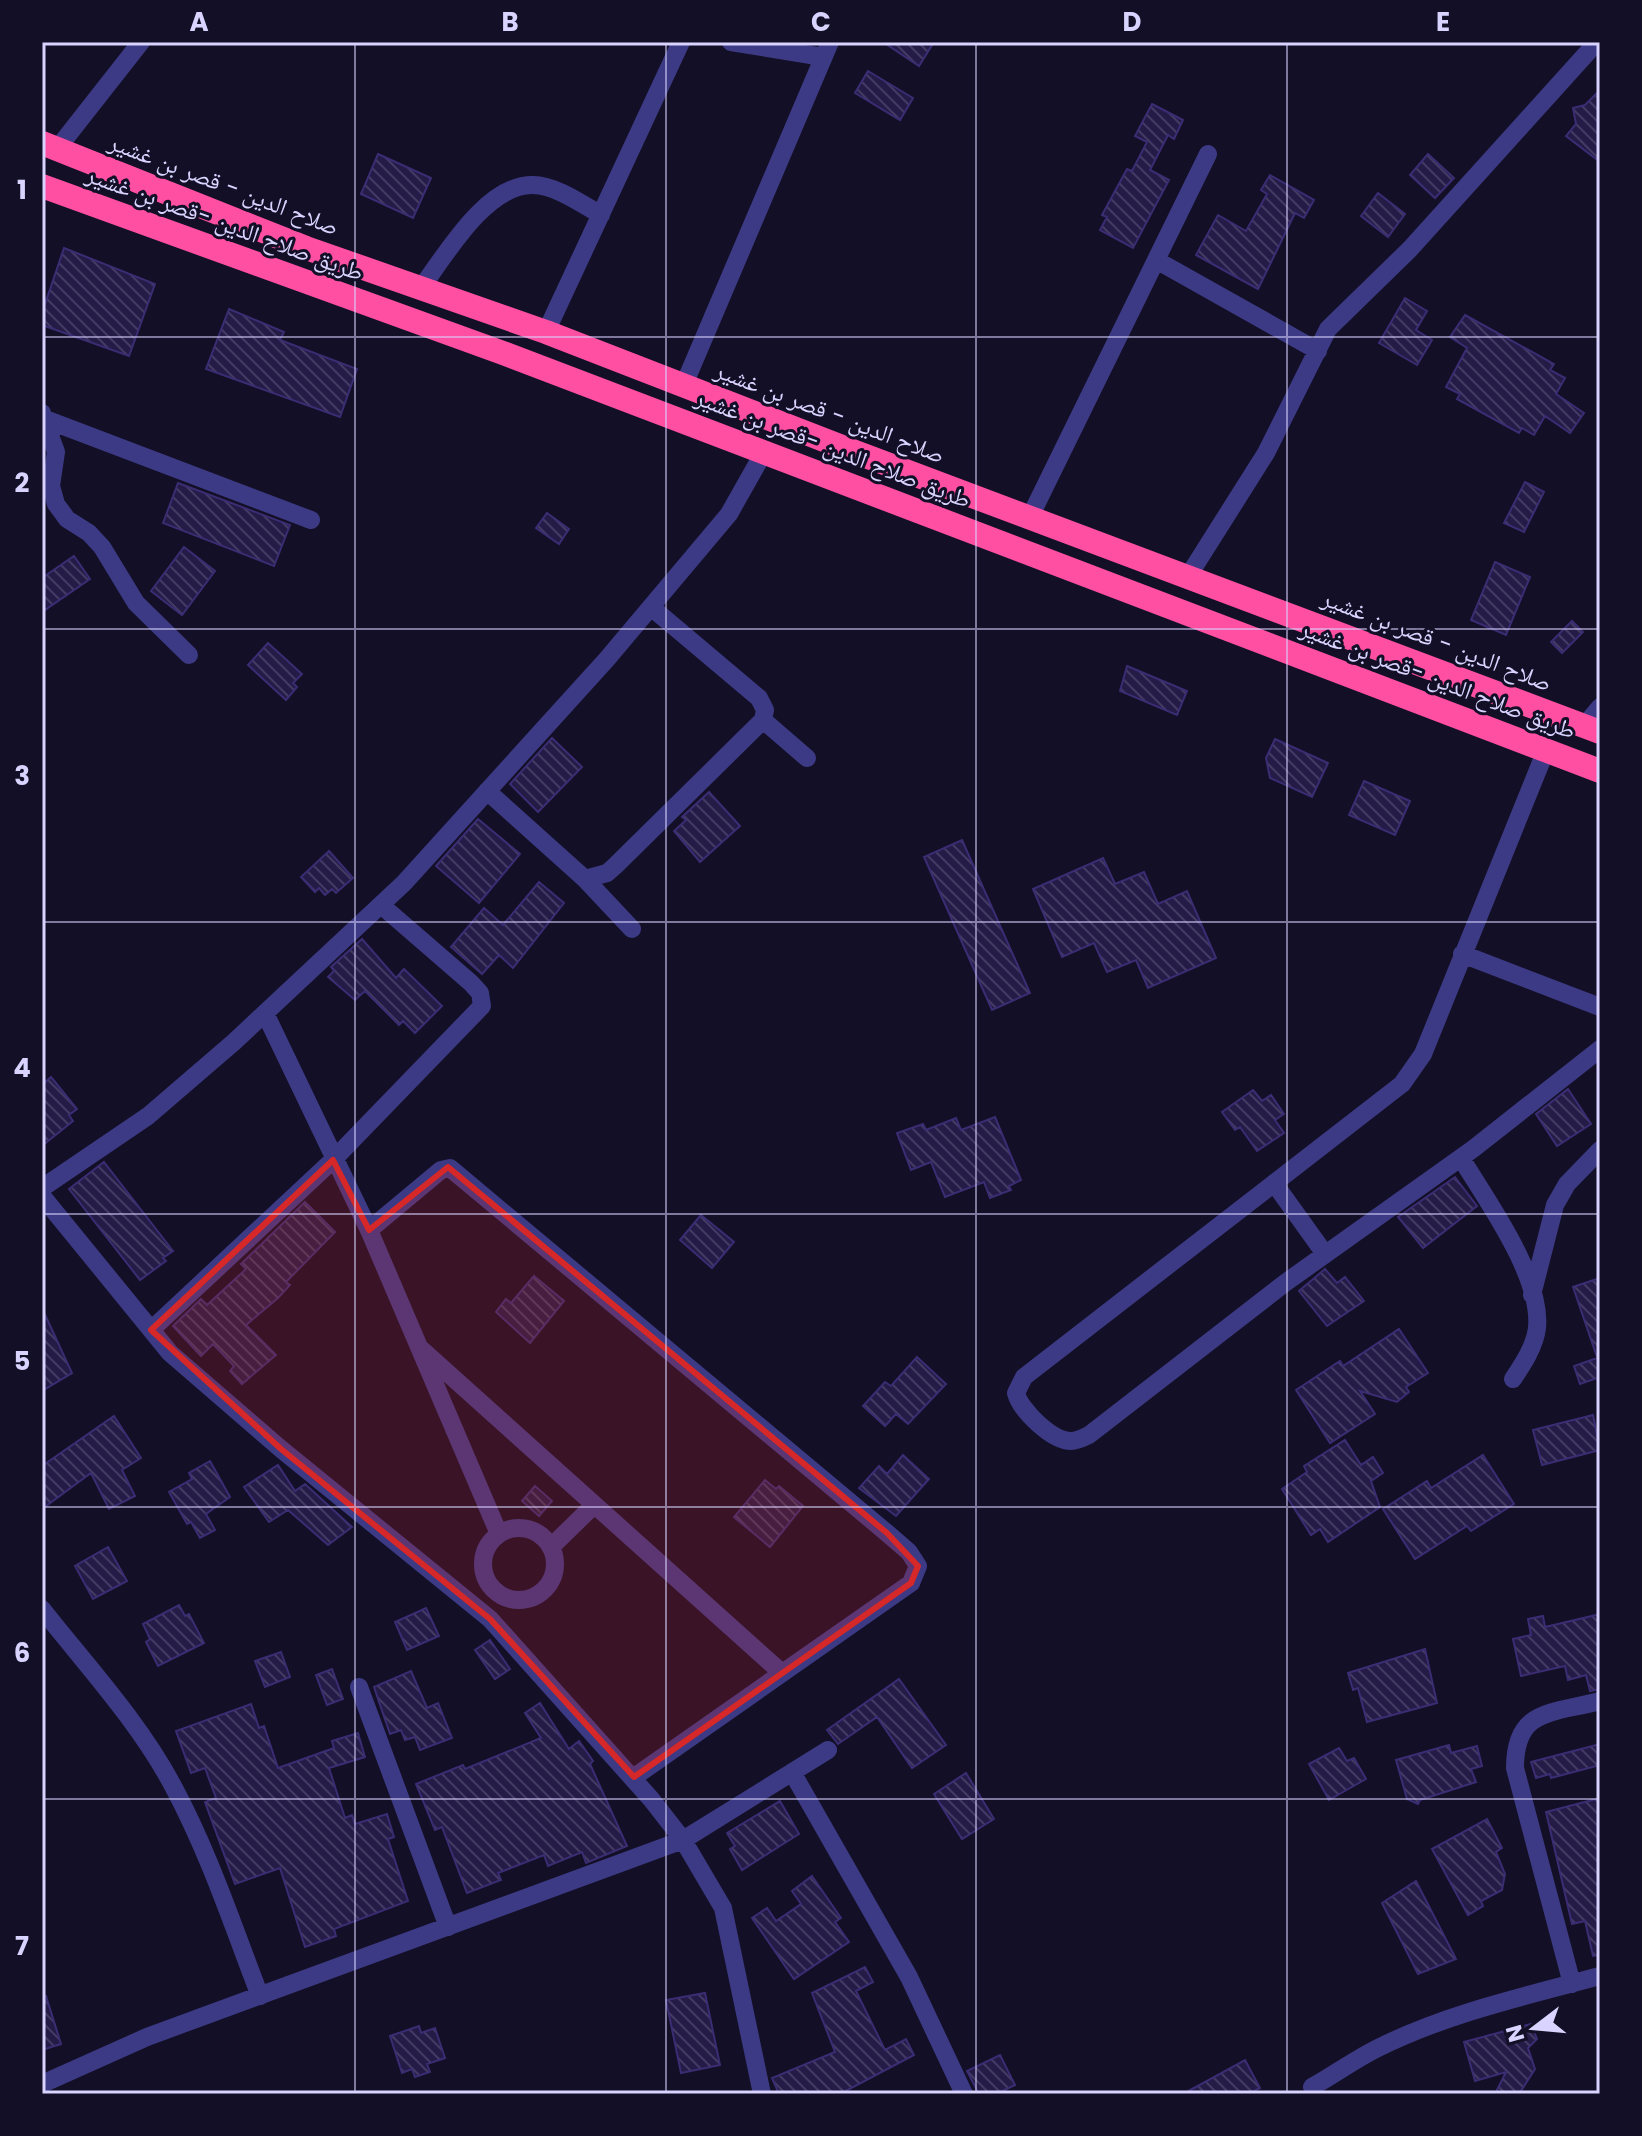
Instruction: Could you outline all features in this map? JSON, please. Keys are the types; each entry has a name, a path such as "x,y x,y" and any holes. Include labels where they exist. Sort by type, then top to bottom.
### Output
{"highway":[{"name":"صلاح الدين - قصر بن غشير","path":"50,146 306,248 546,332 683,387 1592,729"},
{"path":"138,221 152,186"},
{"name":"طريق صلاح الدين -قصر بن غشير","path":"44,189 503,353 1600,771"}],"street":[{"path":"50,146 141,42"},
{"path":"546,332 681,42"},
{"path":"683,387 826,49 731,42"},
{"path":"1189,575 1266,453 1328,329 1410,249 1595,52"},
{"path":"1030,517 1208,154"},
{"path":"421,288 472,219 500,196 520,187 532,185 544,188 601,215"},
{"path":"1156,260 1318,351"},
{"path":"43,416 311,520"},
{"path":"43,416 56,452 51,486 56,504 67,519 89,533 102,547 136,603 189,655"},
{"path":"42,1188 148,1116 381,905 651,607 729,514 764,452"},
{"path":"585,879 607,873 615,866 763,720 765,710 759,698 651,607"},
{"path":"1592,729 1600,707"},
{"path":"763,720 807,758"},
{"path":"1546,750 1423,1054 1402,1084 1024,1377 1016,1393 1020,1405 1056,1437 1073,1442 1089,1435 1325,1254 1461,1158 1600,1049"},
{"path":"487,791 585,879 632,929"},
{"path":"151,1330 333,1160 482,1006 480,993 471,983 381,905"},
{"path":"1462,954 1600,1007"},
{"path":"265,1013 369,1230 499,1534"},
{"path":"1532,1295 1555,1205 1567,1184 1600,1150"},
{"path":"1461,1158 1514,1242 1532,1295 1537,1329 1526,1360 1513,1379"},
{"path":"369,1230 441,1170 450,1168 909,1552 918,1566 911,1583 634,1777"},
{"path":"1274,1183 1325,1254"},
{"path":"42,1196 170,1353 281,1449 490,1619 634,1777 683,1840 723,1908 762,2094"},
{"path":"415,1343 782,1673"},
{"path":"551,1547 593,1506"},
{"path":"513,1528 528,1529 541,1535 551,1547 555,1569 546,1589 527,1600 504,1598 489,1586 483,1567 486,1548 499,1534 513,1528"},
{"path":"490,1619 504,1598"},
{"path":"42,1609 149,1746 173,1784 260,1996"},
{"path":"359,1687 448,1927"},
{"path":"1572,1984 1515,1768 1515,1749 1521,1729 1533,1719 1600,1701"},
{"path":"42,2084 147,2037 683,1840 828,1750"},
{"path":"792,1772 909,1977 964,2094"},
{"path":"1294,2094 1314,2090 1376,2049 1411,2034 1467,2014 1600,1976"}],"highlighted area":[{"path":"333,1160 369,1230 448,1167 887,1533 918,1566 911,1583 634,1777 490,1619 281,1449 151,1330"}],"building":[{"path":"883,42 934,42 919,66"},
{"path":"868,71 913,98 900,120 855,93"},
{"path":"1600,90 1600,162 1566,136 1576,124 1573,108 1585,105"},
{"path":"1152,104 1183,120 1174,139 1168,135 1150,170 1169,180 1133,248 1100,230 1107,217 1102,215 1127,169 1132,171 1147,142 1135,136"},
{"path":"378,154 431,178 413,218 361,194"},
{"path":"1428,154 1454,178 1435,198 1410,175"},
{"path":"1270,175 1314,200 1304,218 1295,213 1258,289 1196,255 1218,215 1246,231 1267,194 1261,190"},
{"path":"1378,193 1405,214 1388,237 1361,216"},
{"path":"64,248 155,284 129,356 42,325 42,313"},
{"path":"1405,298 1427,311 1416,330 1432,340 1417,365 1379,343"},
{"path":"229,309 284,332 280,340 357,369 340,417 206,369"},
{"path":"1465,315 1554,364 1550,370 1565,378 1556,394 1584,413 1570,433 1545,416 1534,435 1522,428 1519,433 1457,399 1460,394 1446,387 1467,348 1450,337"},
{"path":"1525,482 1544,492 1524,532 1504,523"},
{"path":"178,483 290,525 274,566 163,523"},
{"path":"547,513 569,529 559,544 536,528"},
{"path":"184,547 215,571 182,615 151,591"},
{"path":"74,556 90,579 42,612 42,578"},
{"path":"1495,562 1530,577 1506,635 1471,620"},
{"path":"1572,621 1583,632 1562,653 1551,642"},
{"path":"268,643 302,674 293,683 297,687 286,700 248,665"},
{"path":"1127,666 1187,691 1177,715 1120,691"},
{"path":"552,738 582,767 538,812 510,784"},
{"path":"1275,739 1328,763 1312,797 1270,778 1266,758"},
{"path":"1364,781 1410,801 1395,835 1349,815"},
{"path":"709,792 740,826 700,862 674,831 686,820 682,817"},
{"path":"478,819 520,854 479,903 436,866"},
{"path":"962,840 1030,993 992,1010 924,857"},
{"path":"329,851 353,878 336,893 332,889 325,895 319,888 315,892 301,877"},
{"path":"1103,858 1115,884 1144,872 1158,904 1187,891 1216,958 1148,988 1136,960 1107,972 1094,943 1062,957 1033,889"},
{"path":"539,882 564,903 513,968 499,955 482,974 451,947 484,908 503,925"},
{"path":"362,939 396,978 404,969 442,1006 415,1033 403,1021 399,1025 365,991 355,1000 328,977 334,971 331,967"},
{"path":"51,1077 77,1109 69,1115 73,1121 42,1146 42,1085"},
{"path":"1568,1089 1591,1124 1557,1146 1536,1114"},
{"path":"1253,1090 1262,1101 1271,1095 1284,1114 1275,1120 1284,1133 1257,1151 1240,1127 1235,1130 1222,1112"},
{"path":"995,1117 1021,1180 1009,1186 1011,1190 990,1198 984,1182 945,1197 931,1162 911,1170 897,1133 923,1124 926,1130 956,1118 961,1130"},
{"path":"104,1162 173,1251 163,1258 166,1261 140,1280 69,1189"},
{"path":"1455,1177 1477,1206 1423,1248 1398,1217"},
{"path":"305,1202 335,1232 286,1282 290,1285 278,1298 246,1325 276,1355 242,1384 230,1371 234,1366 213,1344 201,1356 173,1326 201,1299 207,1305 246,1269 241,1264"},
{"path":"701,1215 734,1242 712,1268 680,1240"},
{"path":"1325,1269 1337,1283 1345,1277 1364,1301 1327,1326 1299,1291"},
{"path":"534,1276 564,1301 530,1343 496,1312 506,1299 511,1303"},
{"path":"1600,1278 1600,1357 1597,1357 1573,1287"},
{"path":"42,1308 72,1373 42,1391"},
{"path":"1399,1329 1428,1373 1406,1387 1409,1392 1397,1402 1360,1391 1375,1414 1330,1443 1296,1390 1340,1361 1343,1366"},
{"path":"917,1357 946,1384 908,1424 896,1414 885,1426 863,1406 885,1382 891,1386"},
{"path":"1600,1357 1600,1377 1580,1384 1574,1366"},
{"path":"1593,1415 1600,1450 1542,1465 1533,1430"},
{"path":"114,1416 141,1458 122,1470 135,1496 109,1509 91,1473 42,1509 42,1466"},
{"path":"1345,1440 1361,1465 1373,1457 1383,1473 1371,1481 1380,1507 1328,1542 1320,1529 1311,1535 1282,1489 1307,1472 1304,1466"},
{"path":"903,1455 929,1479 896,1516 859,1488 879,1466 887,1474"},
{"path":"1483,1455 1514,1504 1471,1531 1467,1526 1415,1559 1383,1509 1427,1481 1431,1488"},
{"path":"210,1461 230,1497 206,1514 215,1530 200,1538 191,1522 187,1524 169,1492 192,1479 189,1473"},
{"path":"278,1465 295,1491 305,1484 352,1527 328,1545 288,1510 269,1522 244,1487"},
{"path":"765,1480 776,1489 779,1486 803,1506 770,1547 734,1517"},
{"path":"535,1486 552,1501 539,1516 522,1501"},
{"path":"108,1547 127,1581 93,1599 75,1566"},
{"path":"179,1605 185,1616 189,1614 204,1643 158,1666 146,1642 150,1639 143,1624"},
{"path":"426,1608 439,1636 407,1650 395,1622"},
{"path":"1600,1614 1600,1689 1590,1691 1586,1675 1568,1680 1565,1666 1521,1676 1513,1639 1531,1635 1528,1619 1543,1616 1545,1627"},
{"path":"490,1640 510,1669 495,1679 475,1650"},
{"path":"1425,1649 1437,1703 1367,1722 1358,1688 1353,1690 1348,1673"},
{"path":"281,1652 290,1677 265,1687 255,1661"},
{"path":"332,1669 343,1699 327,1705 316,1675"},
{"path":"411,1671 427,1708 438,1703 452,1738 420,1750 415,1737 405,1740 401,1730 390,1734 374,1687"},
{"path":"899,1679 946,1745 912,1768 877,1717 838,1744 827,1730"},
{"path":"540,1703 569,1749 579,1741 593,1761 590,1764 627,1846 586,1863 582,1852 548,1866 544,1855 498,1873 501,1880 467,1893 442,1827 435,1830 416,1784 463,1765 465,1769 541,1738 525,1713"},
{"path":"251,1704 259,1728 264,1726 278,1768 334,1748 332,1741 358,1733 365,1757 329,1768 345,1818 352,1815 355,1824 387,1814 394,1837 388,1839 408,1901 334,1929 336,1936 305,1947 280,1868 235,1884 205,1802 216,1798 205,1768 191,1773 176,1731"},
{"path":"1600,1744 1600,1765 1551,1778 1550,1774 1536,1778 1531,1762"},
{"path":"1449,1745 1451,1753 1477,1746 1482,1766 1471,1769 1476,1782 1420,1800 1418,1804 1407,1799 1396,1760"},
{"path":"1339,1748 1347,1761 1354,1758 1366,1779 1329,1800 1309,1764"},
{"path":"966,1773 994,1819 962,1839 934,1794"},
{"path":"1600,1798 1600,1955 1593,1956 1585,1921 1572,1924 1546,1812"},
{"path":"780,1801 799,1834 742,1870 730,1849 735,1846 727,1833"},
{"path":"1487,1819 1502,1848 1496,1852 1505,1874 1502,1890 1481,1901 1483,1906 1468,1915 1432,1849"},
{"path":"812,1876 841,1918 835,1922 849,1942 794,1979 752,1918 767,1908 776,1921 801,1904 792,1891"},
{"path":"1416,1881 1456,1959 1418,1974 1382,1903"},
{"path":"865,1967 873,1982 856,1991 885,2050 906,2039 914,2055 840,2094 779,2094 772,2078 835,2052 812,1993"},
{"path":"705,1993 720,2065 681,2073 666,2000"},
{"path":"42,1996 46,1996 61,2044 42,2050"},
{"path":"1531,2024 1537,2039 1528,2048 1535,2069 1519,2094 1495,2094 1506,2072 1475,2081 1464,2042"},
{"path":"419,2026 421,2033 435,2028 445,2058 427,2064 430,2072 415,2077 412,2069 402,2073 390,2036"},
{"path":"1000,2055 1015,2085 996,2094 979,2094 967,2071"},
{"path":"1245,2060 1260,2088 1249,2094 1183,2094"}]}
